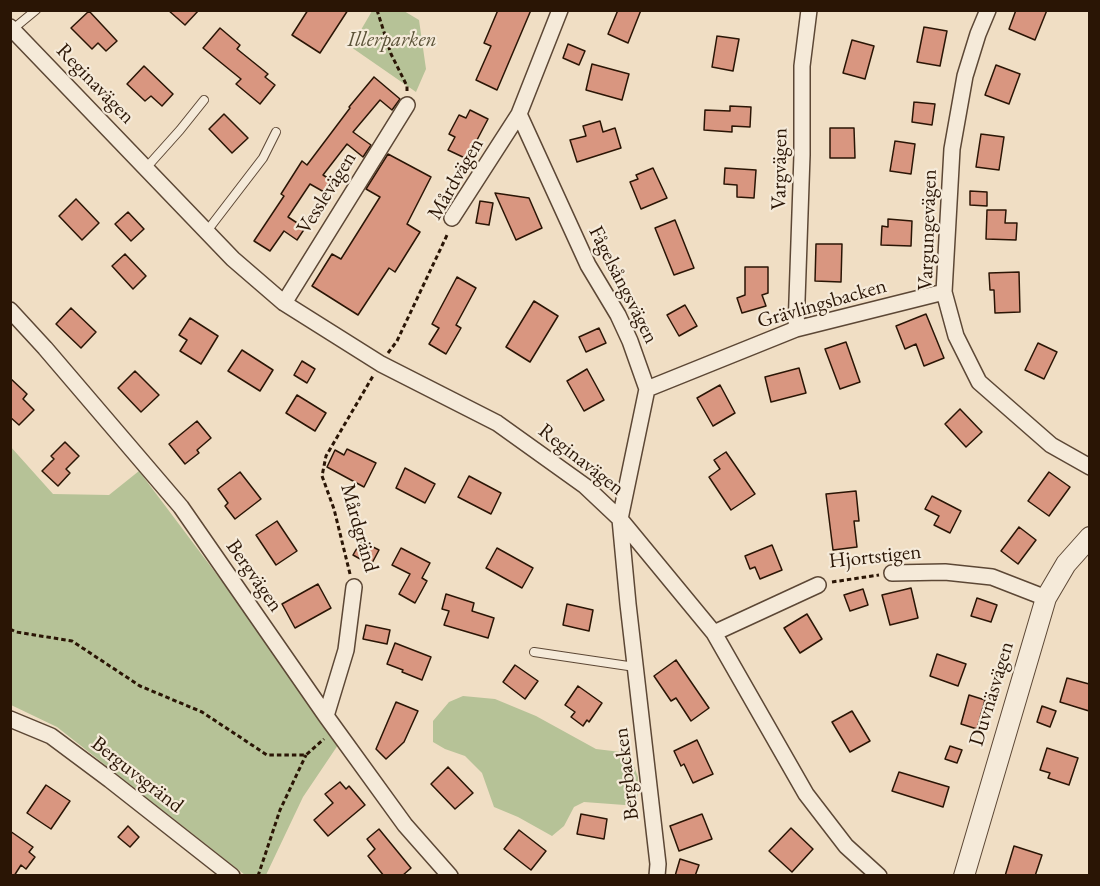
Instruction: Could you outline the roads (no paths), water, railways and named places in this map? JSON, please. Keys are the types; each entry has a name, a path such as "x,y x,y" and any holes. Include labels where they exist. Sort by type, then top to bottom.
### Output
{"street":[{"name":"Mårdvägen","path":"452,218 519,114 560,10"},
{"name":"Vargvägen","path":"796,329 802,155 802,66 809,10"},
{"name":"Vargungevägen","path":"988,10 965,76 952,149 944,292 957,336 979,382 1051,445 1089,467"},
{"name":"Reginavägen","path":"12,28 233,259 284,303 381,364 497,423 585,486 620,519 714,633 806,794 846,846 879,876"},
{"name":"Vesslevägen","path":"284,303 407,105"},
{"name":"Fågelsångsvägen","path":"519,114 588,265 618,315 647,389"},
{"name":"Grävlingsbacken","path":"647,389 796,329 944,292"},
{"name":"Bergvägen","path":"10,310 181,507 326,716 405,825 450,876"},
{"path":"620,519 647,389"},
{"name":"Bergbacken","path":"620,519 658,864 657,876"},
{"name":"Duvnäsvägen","path":"964,876 1046,598 1066,564 1089,537"},
{"name":"Hjortstigen","path":"892,573 945,572 992,578 1046,598"},
{"name":"Hjortstigen","path":"714,633 818,585"},
{"name":"Mårdgränd","path":"326,716 346,650 354,587"},
{"name":"Berguvsgränd","path":"10,719 51,736 231,876"}],"lane":[{"name":"Reginavägen","path":"12,28 36,10"},
{"path":"146,168 204,100"},
{"path":"207,231 263,158 276,132"},
{"path":"534,652 635,667"}],"park label":[{"name":"Illerparken","path":"392,40"}]}
